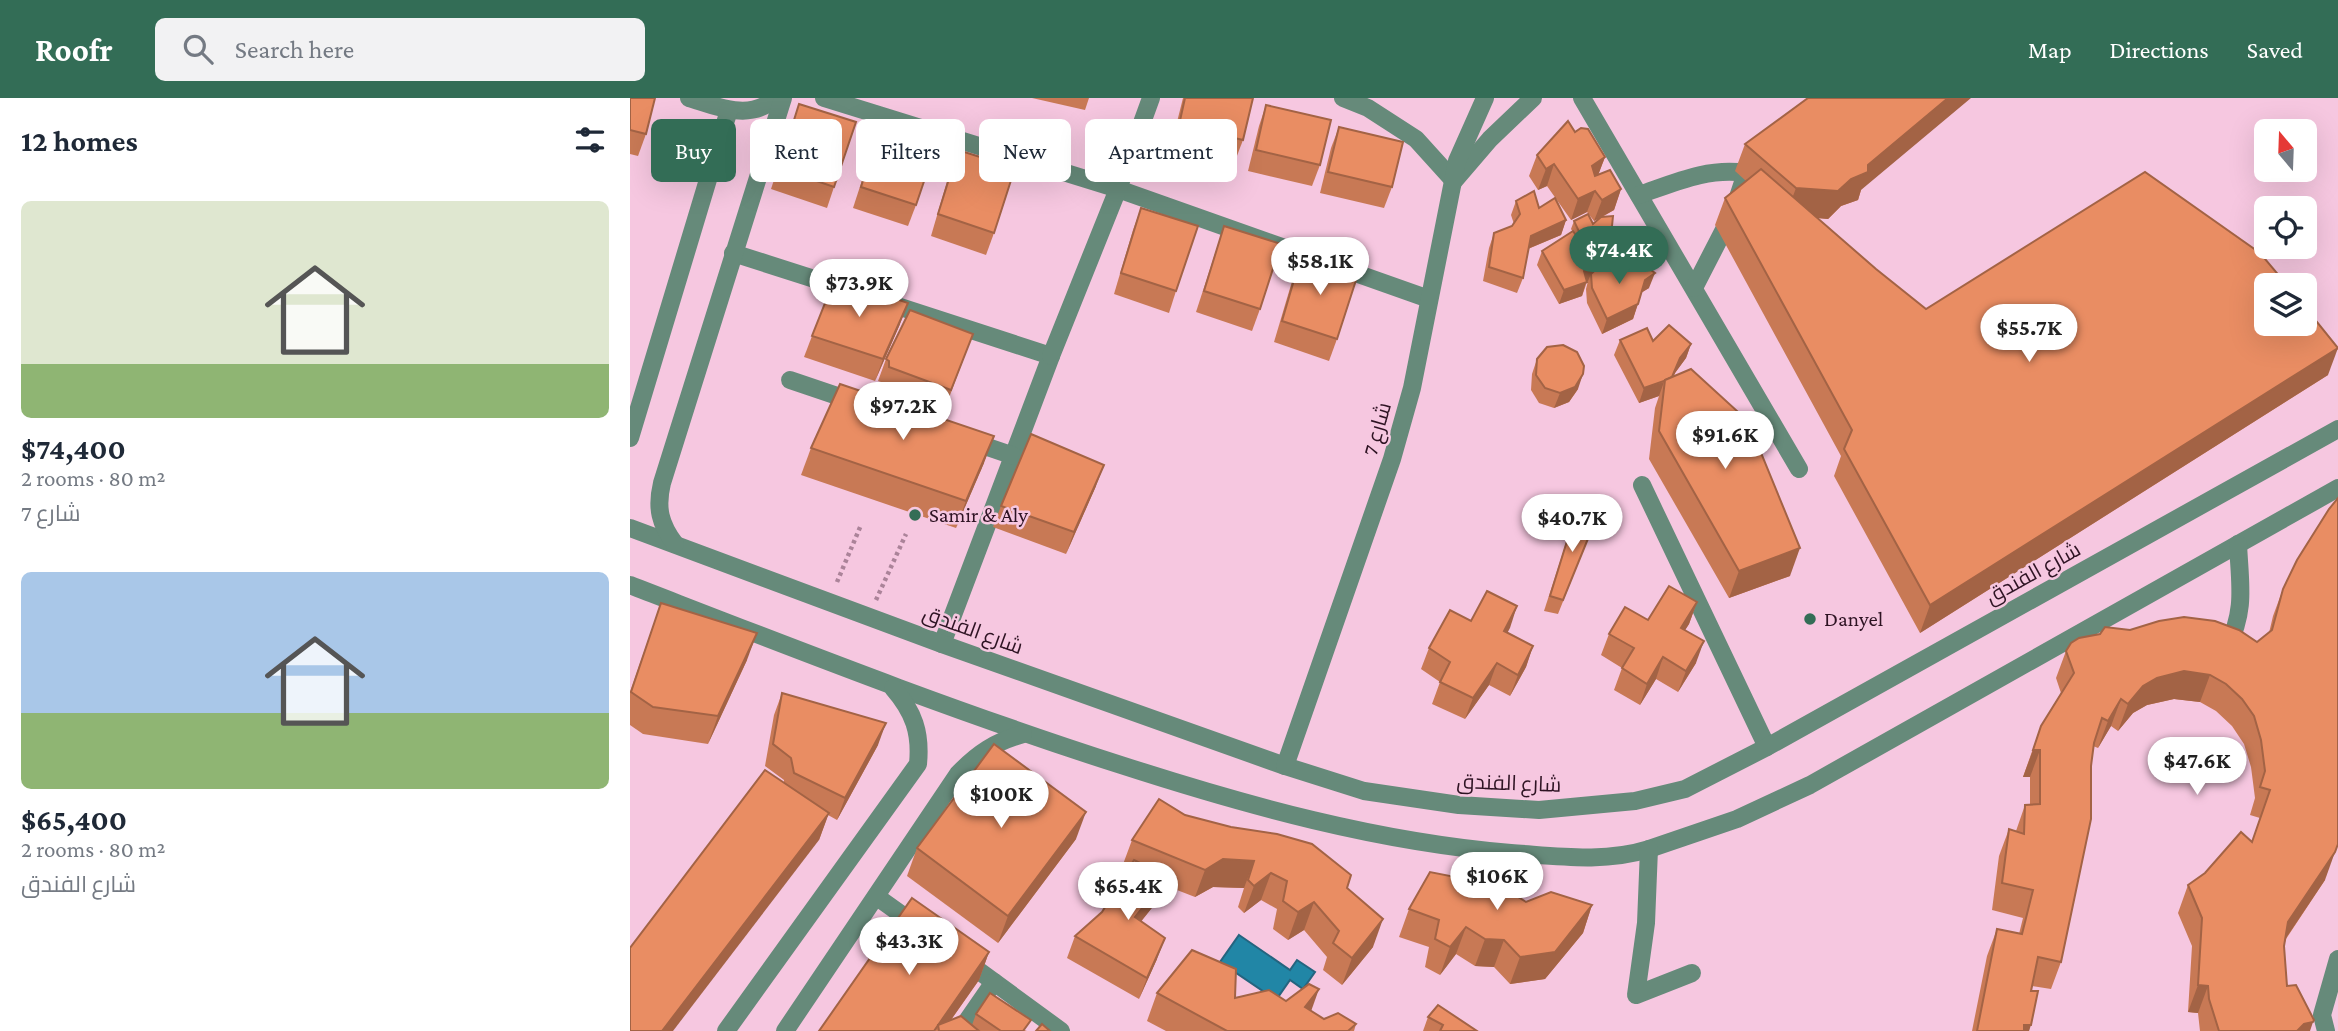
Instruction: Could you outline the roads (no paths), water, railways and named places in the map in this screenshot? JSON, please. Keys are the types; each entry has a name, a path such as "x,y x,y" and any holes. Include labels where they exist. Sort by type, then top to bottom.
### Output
{"street":[{"path":"688,98 729,110 752,110 769,104 775,98"},
{"path":"675,544 665,531 659,516 658,499 783,98"},
{"path":"824,98 1118,189 1429,299"},
{"path":"942,643 1151,98"},
{"path":"1343,98 1368,108 1416,139 1454,181 1490,139 1533,98"},
{"name":"شارع 7","path":"1285,766 1392,460 1412,388 1457,161 1485,98"},
{"path":"1582,98 1799,469"},
{"path":"630,438 729,110"},
{"path":"1694,288 1733,212 1746,173 1776,148"},
{"path":"1639,195 1703,173 1732,170 1746,173"},
{"path":"733,253 1051,356"},
{"path":"790,380 869,407"},
{"name":"شارع الفندق","path":"630,528 1285,766 1364,791 1458,805 1539,810 1634,801 1685,789 1767,747 2338,429"},
{"path":"948,434 1014,456"},
{"path":"1642,485 1767,747"},
{"path":"630,585 894,688 1023,734 1206,792 1302,818 1386,836 1471,849 1584,858 1634,854 1737,819 1810,785 2338,488"},
{"path":"2227,648 2236,631 2242,609 2238,544"},
{"path":"726,1031 918,764 920,743 916,723 907,704 894,688"},
{"path":"785,1031 958,774 976,755 998,741 1023,734"},
{"path":"1648,849 1646,923 1636,995 1692,973"},
{"path":"877,897 929,934"},
{"path":"950,950 1061,1031"},
{"path":"2326,1031 2322,1015 2338,958"},
{"path":"960,1031 994,982"}],"water":[{"path":"1239,935 1290,970 1297,960 1315,972 1303,989 1290,980 1276,1000 1220,962"}],"place":[{"name":"Samir & Aly","path":"915,515"},
{"name":"Danyel","path":"1810,619"}]}
